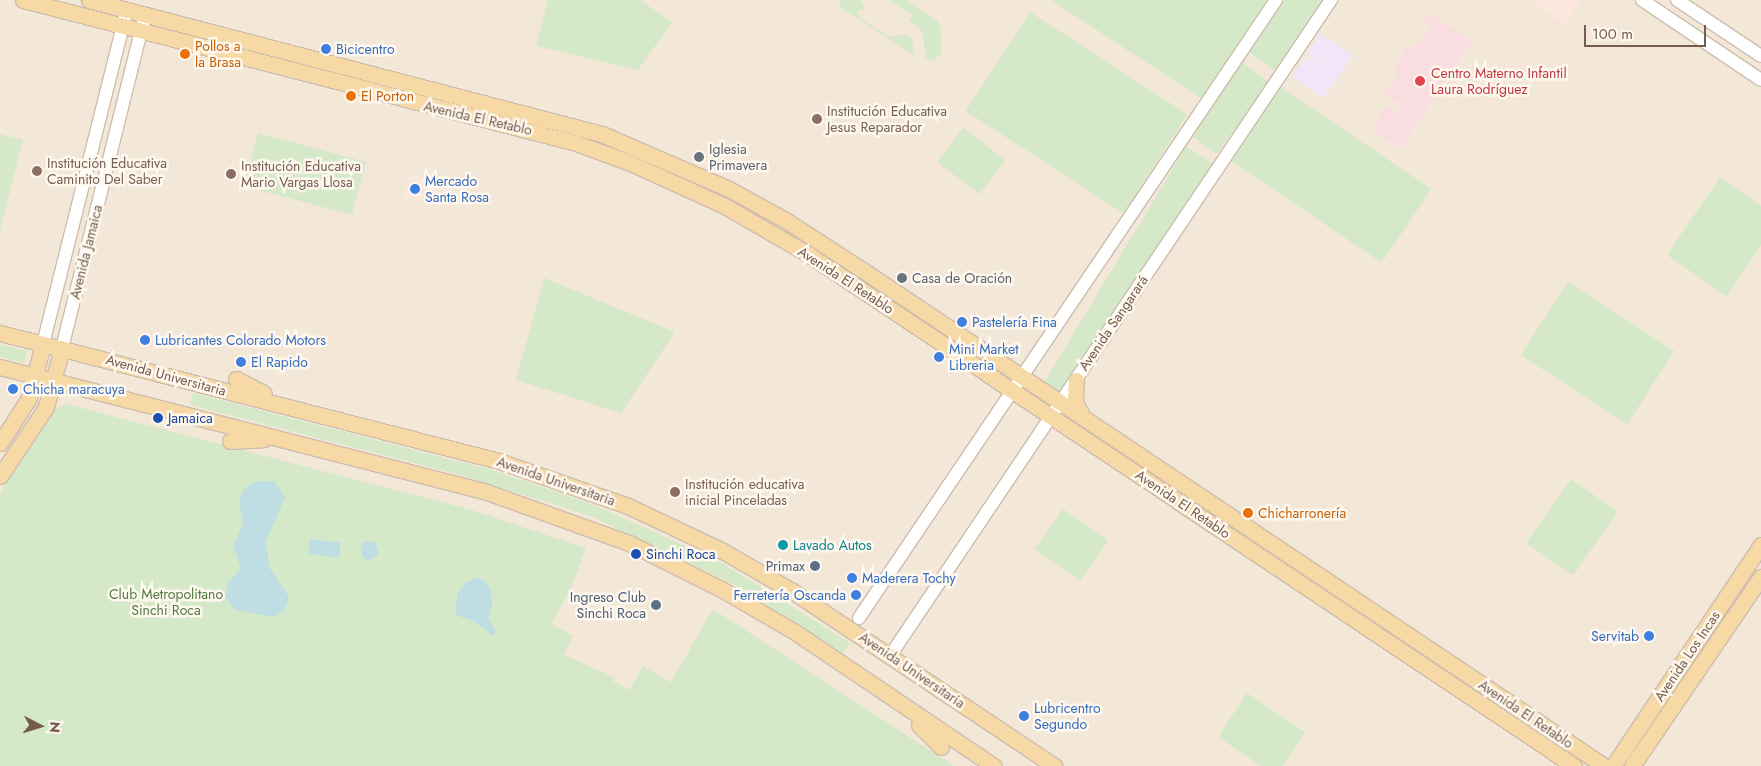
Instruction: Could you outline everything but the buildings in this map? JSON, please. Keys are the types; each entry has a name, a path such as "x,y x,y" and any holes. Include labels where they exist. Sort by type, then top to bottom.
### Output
{"main road":[{"name":"Avenida El Retablo","path":"23,0 140,32 537,132 628,162 768,229 1014,391 1574,766"},
{"name":"Avenida El Retablo","path":"89,0 556,120 602,134 665,159 787,221 1024,376 1604,766"},
{"name":"Avenida Universitaria","path":"0,332 499,461 628,506 681,530 792,591 1054,766"},
{"name":"Avenida Jamaica","path":"0,443 29,398 43,344"},
{"name":"Avenida Jamaica","path":"0,476 46,407 62,348"},
{"path":"0,367 484,491 629,543 723,590 795,632 994,766"},
{"path":"236,379 292,408"},
{"path":"1076,380 1075,402 1083,417"},
{"path":"230,441 275,438"},
{"name":"Avenida Los Incas","path":"1613,766 1761,545"},
{"name":"Avenida Los Incas","path":"1632,766 1761,577"},
{"path":"898,701 941,747"}],"street":[{"path":"859,618 1014,391 1276,0"},
{"name":"Avenida Sangarará","path":"896,647 1332,0"},
{"path":"1642,0 1761,80"},
{"path":"1677,0 1761,56"},
{"name":"Avenida Jamaica","path":"43,344 128,10"},
{"name":"Avenida Jamaica","path":"62,348 144,15"},
{"path":"68,246 76,251 86,251"}],"shaded area":[{"path":"0,0 1761,0 1761,766 0,766"},
{"path":"1529,0 1581,0 1565,25"},
{"name":"Centro Materno Infantil Laura Rodríguez","path":"1431,14 1472,41 1400,149 1371,129 1386,106 1395,112 1400,104 1380,91 1388,90 1399,72 1394,68 1407,48 1419,45 1431,28 1424,23"},
{"path":"1320,33 1353,55 1324,98 1292,77 1305,57 1312,62 1314,59 1307,54"},
{"name":"Mercado Santa Rosa","path":"409,175 426,179 420,202 404,198"}],"green space":[{"path":"548,0 640,0 672,22 638,70 536,46"},
{"path":"839,0 860,0 866,9 857,11 858,17 890,37 905,34 912,38 914,55 841,8"},
{"path":"889,0 905,0 937,21 941,28 941,54 933,61 926,58 923,35 920,29 909,21 912,15"},
{"path":"1051,0 1267,0 1202,99"},
{"path":"1281,0 1327,0 1278,73 1247,51"},
{"path":"1030,12 1188,114 1123,213 966,111"},
{"path":"1242,62 1270,83 1216,154 1188,133"},
{"path":"1279,86 1432,189 1382,263 1229,160"},
{"path":"963,128 1005,160 979,194 937,162"},
{"path":"258,133 366,162 352,215 244,186"},
{"path":"0,134 23,140 0,231"},
{"path":"1186,147 1213,163 1070,400 1043,384"},
{"path":"1720,177 1761,206 1761,245 1726,296 1667,255"},
{"path":"544,278 675,332 621,413 516,380"},
{"path":"1568,282 1675,351 1627,424 1521,355"},
{"path":"0,344 27,351 24,363 0,356"},
{"path":"193,393 492,470 589,503 717,560 850,643 843,653 737,586 590,516 457,474 190,405"},
{"name":"Club Metropolitano Sinchi Roca","path":"66,404 472,510 586,548 570,591 551,624 573,636 564,655 614,677 613,681 629,690 643,666 671,682 713,609 954,766 0,766 0,493 54,410"},
{"path":"1571,479 1618,512 1573,576 1526,543"},
{"path":"1063,509 1108,541 1080,581 1035,549"},
{"path":"1247,693 1305,732 1283,766 1261,766 1218,737"}],"water":[{"path":"257,481 275,482 285,497 266,542 269,567 289,597 284,611 273,617 235,610 225,597 228,583 241,568 233,546 243,524 239,499 245,488"},
{"path":"310,539 341,543 339,558 308,554"},
{"path":"374,541 379,554 367,561 362,556 361,547 364,542"},
{"path":"477,578 484,580 491,590 492,604 488,619 496,632 493,636 474,621 458,616 455,612 458,592 466,582"}],"place":[{"name":"Bicicentro","path":"326,49"},
{"name":"Pollos a la Brasa","path":"185,54"},
{"name":"Centro Materno Infantil Laura Rodríguez","path":"1420,81"},
{"name":"El Porton","path":"351,96"},
{"name":"Institución Educativa Jesus Reparador","path":"817,119"},
{"name":"Iglesia Primavera","path":"699,157"},
{"name":"Institución Educativa Caminito Del Saber","path":"37,171"},
{"name":"Institución Educativa Mario Vargas Llosa","path":"231,174"},
{"name":"Mercado Santa Rosa","path":"415,189"},
{"name":"Casa de Oración","path":"902,278"},
{"name":"Pastelería Fina","path":"962,322"},
{"name":"Lubricantes Colorado Motors","path":"145,340"},
{"name":"Mini Market Libreria","path":"939,357"},
{"name":"El Rapido","path":"241,362"},
{"name":"Chicha maracuya","path":"13,389"},
{"name":"Jamaica","path":"158,418"},
{"name":"Institución educativa inicial Pinceladas","path":"675,492"},
{"name":"Chicharronería","path":"1248,513"},
{"name":"Lavado Autos","path":"783,545"},
{"name":"Sinchi Roca","path":"636,554"},
{"name":"Primax","path":"815,566"},
{"name":"Maderera Tochy","path":"852,578"},
{"name":"Ferretería Oscanda","path":"856,595"},
{"name":"Ingreso Club Sinchi Roca","path":"656,605"},
{"name":"Servitab","path":"1649,636"},
{"name":"Lubricentro Segundo","path":"1024,716"}]}
